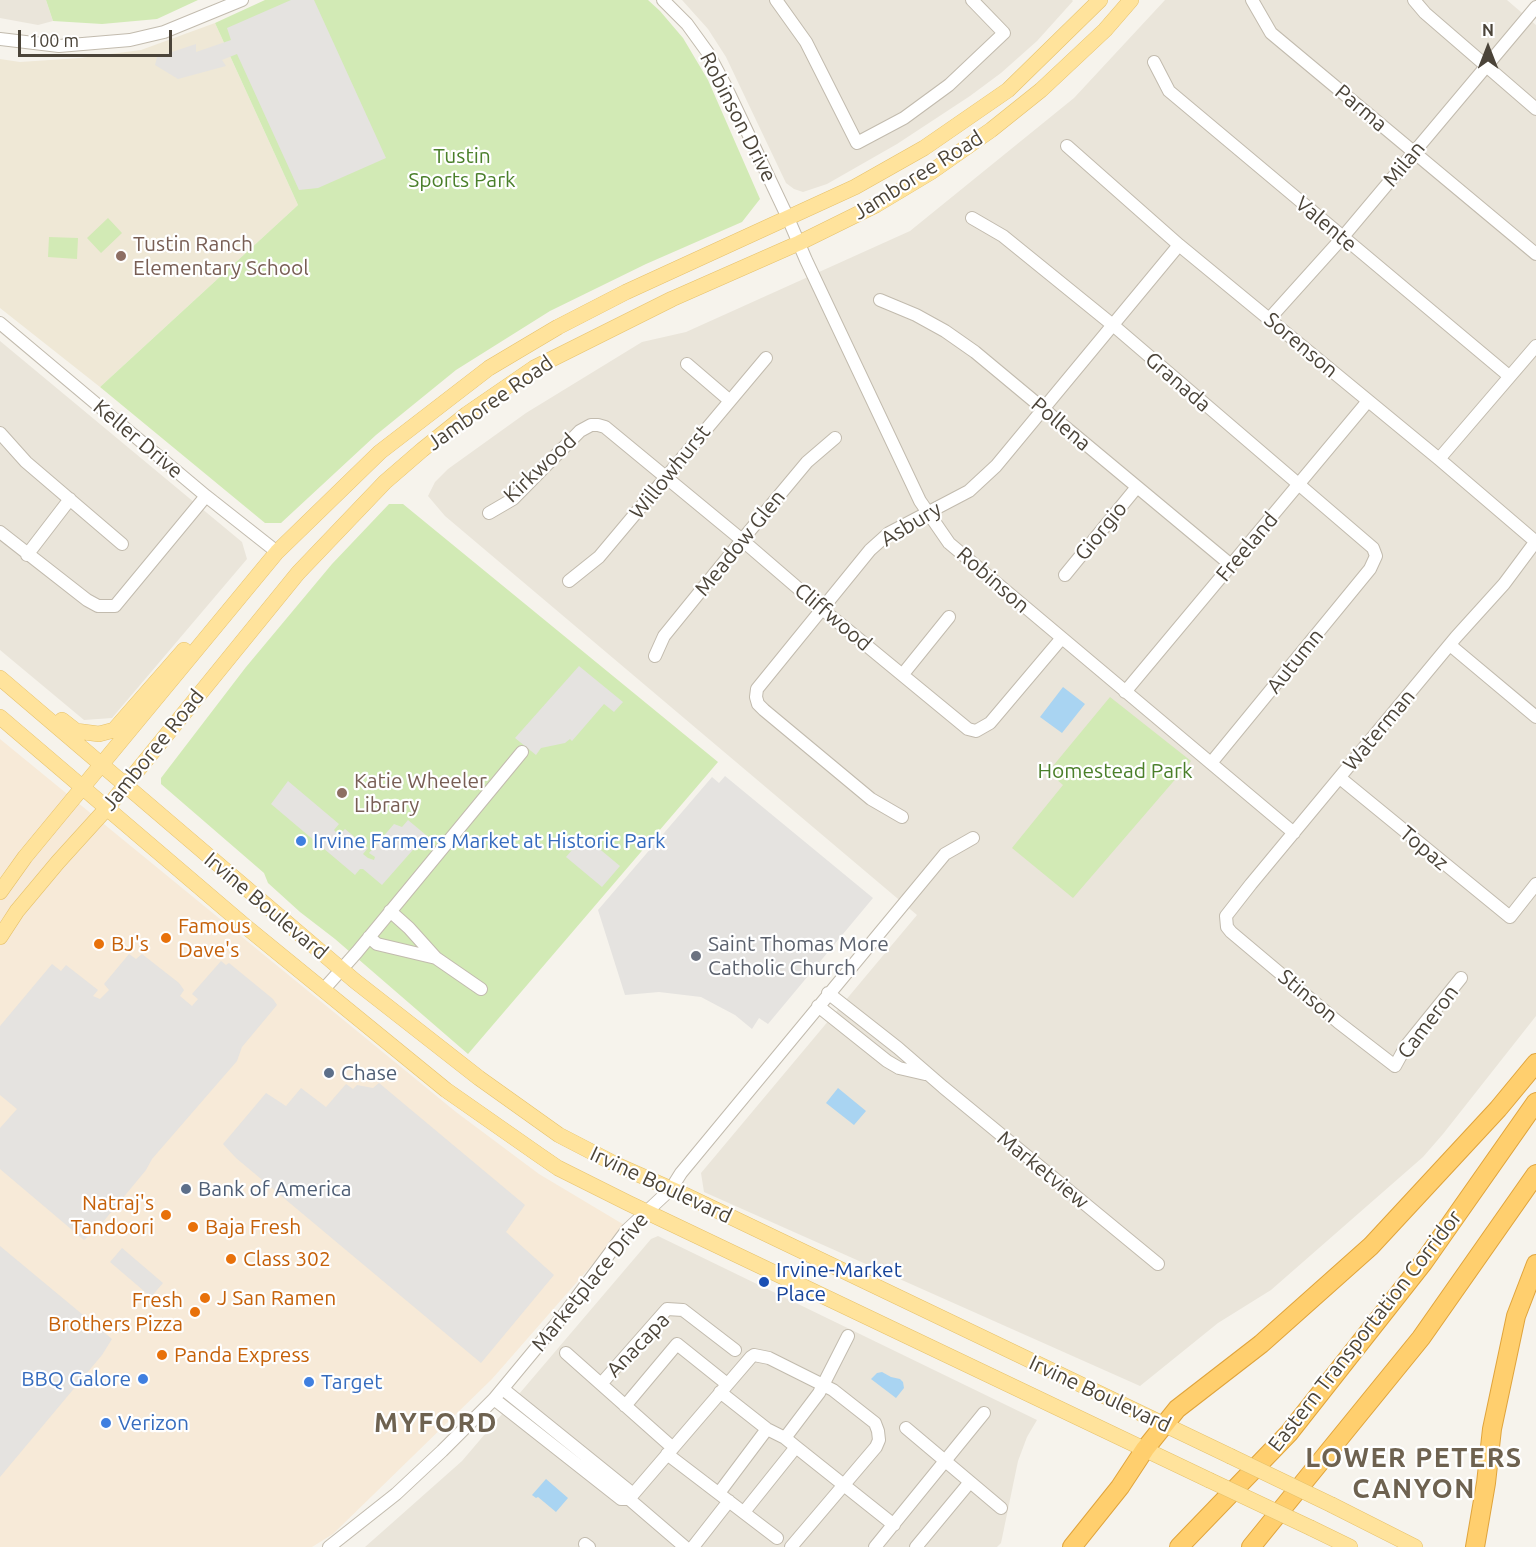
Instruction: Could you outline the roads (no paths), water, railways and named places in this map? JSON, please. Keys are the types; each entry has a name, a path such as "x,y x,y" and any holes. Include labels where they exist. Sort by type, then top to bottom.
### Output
{"highway":[{"path":"1072,1547 1120,1487 1145,1449 1177,1409 1261,1344 1371,1246 1498,1109 1536,1064"},
{"name":"Eastern Transportation Corridor","path":"1179,1547 1289,1433 1423,1263 1536,1102"},
{"name":"Eastern Transportation Corridor","path":"1251,1547 1421,1338 1536,1174"},
{"path":"1475,1547 1492,1429 1503,1372 1516,1316 1536,1264"}],"main road":[{"name":"Jamboree Road","path":"0,891 25,857 277,552 380,452 489,368 558,327 626,292 855,187 924,148 1008,90 1100,0"},
{"name":"Jamboree Road","path":"0,937 17,911 107,808 300,571 370,497 422,450 467,414 534,368 672,299 799,243 876,205 931,172 991,130 1041,90 1105,30 1131,0"},
{"path":"0,676 76,731 99,734 114,730 192,642 216,628"},
{"name":"Irvine Boulevard","path":"0,676 125,786 341,969 479,1078 559,1135 617,1165 1062,1377 1165,1423 1414,1547"},
{"name":"Irvine Boulevard","path":"0,717 245,926 446,1090 558,1168 1350,1547"}],"street":[{"path":"0,39 59,46 130,40 165,32 242,0"},
{"path":"776,0 806,42 858,143 904,118 949,85 1004,33 972,0"},
{"name":"Parma","path":"1252,0 1271,33 1536,254"},
{"path":"1414,0 1425,13 1536,109"},
{"name":"Robinson Drive","path":"667,1 708,52 799,243"},
{"name":"Milan","path":"1270,318 1342,238 1536,7"},
{"name":"Valente","path":"1154,62 1169,91 1509,376"},
{"name":"Sorenson","path":"1067,147 1179,245 1270,318 1536,542"},
{"name":"Granada","path":"972,218 1004,236 1114,326 1373,548 1376,556"},
{"name":"Robinson","path":"799,243 921,503 949,543 1294,833"},
{"name":"Asbury","path":"902,817 871,799 758,704 757,689 870,550 889,533 969,491 982,481 1114,326 1179,245"},
{"name":"Pollena","path":"880,300 916,315 945,331 975,352 1231,565"},
{"name":"Keller Drive","path":"0,323 206,496 277,552"},
{"path":"1439,459 1536,346"},
{"name":"Willowhurst","path":"570,580 600,557 766,358"},
{"path":"687,364 729,400"},
{"name":"Freeland","path":"1125,692 1368,401"},
{"name":"Cliffwood","path":"591,425 605,427 968,729 976,731 990,723 1061,639"},
{"name":"Kirkwood","path":"489,513 513,499 580,431 591,425"},
{"path":"0,433 26,462 122,544"},
{"name":"Meadow Glen","path":"655,656 664,636 742,540 807,462 835,438"},
{"name":"Giorgio","path":"1065,575 1137,487"},
{"path":"0,532 87,600 98,606 115,606 206,496"},
{"path":"27,555 70,499"},
{"name":"Waterman","path":"1226,921 1226,916 1244,893 1450,645 1504,584 1536,542"},
{"name":"Autumn","path":"1210,763 1370,569 1376,556"},
{"path":"903,674 949,617"},
{"path":"1450,645 1536,717"},
{"path":"324,989 522,752"},
{"name":"Topaz","path":"1340,778 1510,917 1536,884"},
{"name":"Marketplace Drive","path":"329,1547 396,1494 494,1399 589,1282 627,1230 671,1189 681,1173 828,993 945,854 973,838"},
{"path":"390,911 436,958 481,989"},
{"name":"Stinson","path":"1226,921 1231,932 1338,1022 1395,1066"},
{"path":"369,937 377,944 436,958"},
{"name":"Cameron","path":"1395,1066 1406,1046 1461,978"},
{"name":"Marketview","path":"828,993 898,1048 1158,1264"},
{"name":"Marketview","path":"818,1006 887,1061 899,1068 929,1075"},
{"name":"Anacapa","path":"601,1384 667,1309 683,1310 735,1350"},
{"path":"784,1438 823,1385 848,1336"},
{"name":"Anacapa","path":"626,1406 677,1344 767,1430 796,1446 894,1525"},
{"name":"Anacapa","path":"566,1353 626,1406 670,1451 777,1538"},
{"path":"628,1497 754,1355 770,1358 833,1390 875,1424 878,1431 879,1440 876,1447 791,1547"},
{"path":"503,1389 628,1497 679,1545"},
{"path":"494,1399 628,1497"},
{"path":"875,1547 984,1413"},
{"path":"906,1428 1001,1508"},
{"path":"719,1493 767,1430"},
{"path":"744,1512 796,1446"},
{"path":"915,1547 970,1482"},
{"path":"693,1547 729,1501"}],"water":[{"path":"1063,687 1085,704 1062,733 1040,717"},
{"path":"838,1088 866,1111 854,1125 826,1103"},
{"path":"882,1372 903,1382 904,1388 896,1398 871,1379 877,1373"},
{"path":"546,1479 568,1498 556,1512 538,1497 532,1495"}],"place":[{"name":"Tustin Ranch Elementary School","path":"121,256"},
{"name":"Katie Wheeler Library","path":"342,793"},
{"name":"Irvine Farmers Market at Historic Park","path":"301,841"},
{"name":"Famous Dave's","path":"166,938"},
{"name":"BJ's","path":"99,944"},
{"name":"Saint Thomas More Catholic Church","path":"696,956"},
{"name":"Chase","path":"329,1073"},
{"name":"Bank of America","path":"186,1189"},
{"name":"Natraj's Tandoori","path":"166,1215"},
{"name":"Baja Fresh","path":"193,1227"},
{"name":"Class 302","path":"231,1259"},
{"name":"Irvine-Market Place","path":"764,1282"},
{"name":"J San Ramen","path":"205,1298"},
{"name":"Fresh Brothers Pizza","path":"195,1312"},
{"name":"Panda Express","path":"162,1355"},
{"name":"BBQ Galore","path":"143,1379"},
{"name":"Target","path":"309,1382"},
{"name":"Verizon","path":"106,1423"}],"district":[{"name":"MYFORD","path":"436,1423"},
{"name":"LOWER PETERS CANYON","path":"1414,1474"}],"park label":[{"name":"Tustin Sports Park","path":"462,168"},
{"name":"Homestead Park","path":"1115,771"}]}
